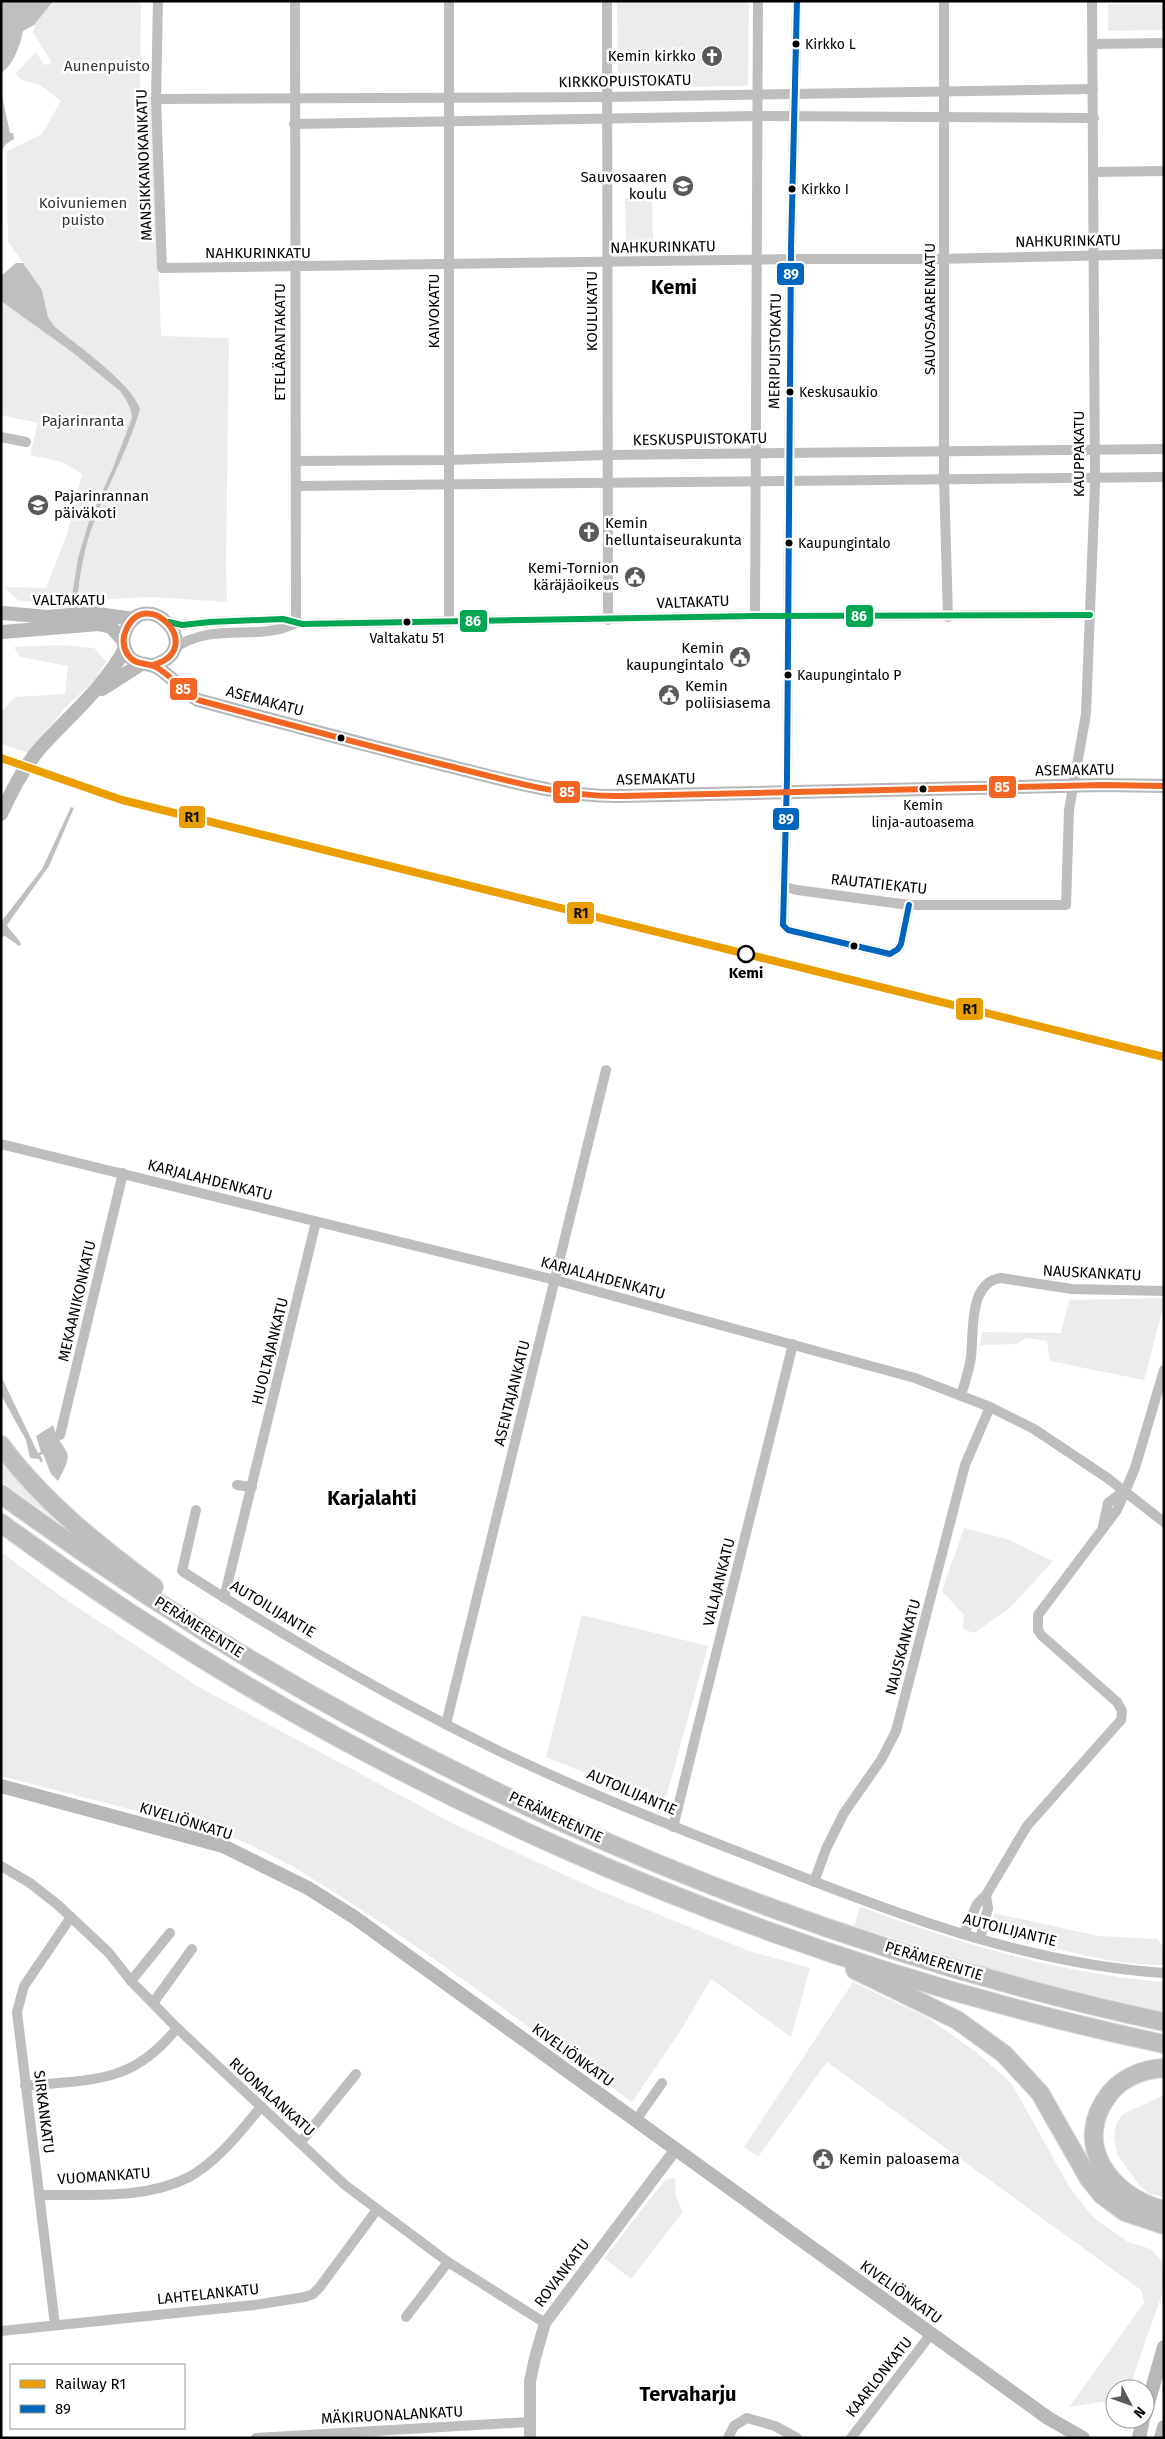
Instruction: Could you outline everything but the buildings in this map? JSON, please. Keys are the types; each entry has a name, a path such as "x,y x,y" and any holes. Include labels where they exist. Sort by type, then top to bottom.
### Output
{"highway":[{"path":"1,1445 21,1470 61,1511 114,1556 186,1610 191,1623"},
{"name":"PERÄMERENTIE","path":"1,1494 127,1582 191,1623 344,1712 421,1753 595,1836 811,1922 1025,1988 1164,2022"},
{"name":"PERÄMERENTIE","path":"1,1523 213,1665 408,1774 545,1839 625,1873 820,1949 946,1990 1022,2011 1164,2044"},
{"path":"820,1949 851,1968 957,2020 1004,2054 1040,2092 1089,2179 1102,2195 1125,2212 1164,2225"},
{"path":"1164,2068 1139,2073 1124,2080 1113,2089 1099,2111 1094,2135 1098,2158 1103,2168 1118,2187 1144,2204 1164,2210"}],"main road":[{"name":"VALTAKATU","path":"2,612 48,617 90,613 134,618"},
{"path":"2,612 6,619 2,632"},
{"path":"1,814 23,771 42,746 90,698 117,664 124,644 124,632 134,618 156,614 169,622 175,635 170,654 169,675"},
{"name":"VALTAKATU","path":"2,632 99,624 110,627 124,644"},
{"path":"124,644 134,661 147,665"},
{"path":"90,698 170,654"},
{"name":"ASEMAKATU","path":"147,665 169,675 198,700 547,790 598,796 1074,786 1164,786"},
{"name":"KIVELIÖNKATU","path":"1,1786 224,1846 308,1888 354,1917 1048,2418 1083,2438"},
{"path":"1155,2379 1164,2347"},
{"path":"1161,2438 1164,2427"}],"street":[{"name":"MANSIKKANOKANKATU","path":"158,1 156,99 162,268"},
{"name":"ETELÄRANTAKATU","path":"295,1 296,623"},
{"name":"KAIVOKATU","path":"448,622 449,1"},
{"name":"KOULUKATU","path":"607,1 606,96 609,178 607,262 608,620"},
{"name":"MERIPUISTOKATU","path":"755,616 758,1"},
{"name":"MERIPUISTOKATU","path":"786,792 786,617 791,259 798,1"},
{"name":"SAUVOSAARENKATU","path":"944,1 944,478 948,616"},
{"name":"KAUPPAKATU","path":"1066,905 1069,810 1086,714 1094,478 1094,118 1092,1"},
{"path":"1093,44 1164,43"},
{"name":"KIRKKOPUISTOKATU","path":"156,99 796,94 1093,89"},
{"path":"294,124 757,116 1094,118"},
{"path":"1094,172 1164,171"},
{"name":"NAHKURINKATU","path":"162,268 295,268 791,259 945,259 1164,254"},
{"path":"1,436 26,442"},
{"name":"KESKUSPUISTOKATU","path":"296,462 607,455 1164,449"},
{"path":"296,486 1164,477"},
{"name":"VALTAKATU","path":"169,622 182,625 283,619 296,623 608,620 755,616 1090,616"},
{"name":"VALTAKATU","path":"170,654 190,638 214,632 283,630 296,623"},
{"path":"786,792 785,887 782,919 783,925 788,930 884,954 894,952 901,944 909,905"},
{"name":"RAUTATIEKATU","path":"785,887 909,905 1066,905"},
{"name":"ASENTAJANKATU","path":"446,1724 606,1070"},
{"name":"KARJALAHDENKATU","path":"1,1144 555,1280 890,1370 990,1407 1051,1439 1164,1522"},
{"name":"MEKAANIKONKATU","path":"60,1435 123,1174"},
{"name":"HUOLTAJANKATU","path":"224,1598 316,1222"},
{"name":"NAUSKANKATU","path":"961,1395 971,1357 976,1303 985,1286 993,1280 1001,1278 1072,1289 1164,1291"},
{"name":"VALAJANKATU","path":"673,1827 793,1344"},
{"path":"964,1934 977,1904 986,1895 1027,1826 1122,1720 1122,1711 1117,1702 1041,1634 1037,1623 1038,1616 1103,1527 1108,1503 1124,1491 1135,1468 1161,1390 1164,1370"},
{"name":"NAUSKANKATU","path":"814,1882 826,1849 844,1813 881,1760 896,1731 965,1465 990,1407"},
{"path":"237,1485 252,1487"},
{"name":"AUTOILIJANTIE","path":"196,1510 182,1571 224,1598 334,1662 446,1724 500,1751 673,1827 814,1882 964,1934 1067,1960 1164,1973"},
{"name":"RUONALANKATU","path":"1,1866 30,1883 71,1917 109,1953 131,1981 177,2028 344,2185 376,2211 448,2262 546,2323"},
{"path":"980,1939 988,1908 986,1895"},
{"name":"SIRKANKATU","path":"55,2325 25,2086 18,2024 18,2004 24,1986 71,1917"},
{"path":"131,1981 170,1933"},
{"path":"153,2003 192,1949"},
{"path":"25,2086 106,2078 122,2074 155,2052 177,2028"},
{"path":"300,2143 356,2074"},
{"path":"636,2120 662,2083"},
{"name":"VUOMANKATU","path":"39,2195 134,2192 173,2183 189,2177 205,2166 260,2108"},
{"name":"ROVANKATU","path":"530,2438 530,2381 546,2323 676,2149"},
{"name":"LAHTELANKATU","path":"1,2331 254,2304 310,2295 319,2288 376,2211"},
{"path":"406,2317 448,2262"},
{"name":"KAARLONKATU","path":"851,2438 931,2334"},
{"path":"728,2438 734,2426 747,2418 768,2423 797,2438"},
{"name":"MÄKIRUONALANKATU","path":"256,2438 404,2434 529,2422"}],"green space":[{"name":"Koivuniemen puisto","path":"53,1 141,1 140,97 153,97 161,336 229,338 227,602 152,597 77,601 82,563 93,523 137,418 123,383 54,326 48,317 42,290 8,242 7,151 42,134 61,101 40,85 22,80 15,74 36,52 44,65 52,63 33,32 37,18"},
{"path":"617,1 749,1 748,86 618,88"},
{"path":"1108,4 1164,4 1164,30 1108,31"},
{"path":"652,197 653,242 626,243 625,198"},
{"name":"Pajarinranta","path":"1,301 72,352 120,391 128,403 132,418 112,470 89,521 78,558 71,602 19,601 4,587 46,588 66,537 82,474 62,462 30,455 38,423 1,415"},
{"path":"63,645 94,648 106,661 96,679 64,709 29,753 1,744 1,712 15,697 65,694 68,666 20,657 14,647"},
{"path":"1162,1298 1164,1305 1144,1380 1050,1361 1047,1341 1026,1338 1017,1344 980,1345 982,1332 1061,1333 1069,1300"},
{"path":"1,1455 73,1533 1,1481"},
{"path":"964,1528 1007,1539 1053,1561 1010,1608 974,1633 963,1629 964,1615 942,1591"},
{"path":"1,1552 62,1597 199,1687 452,1823 598,1890 749,1951 810,1968 791,2037 711,1979 681,2030 632,2102 417,1947 346,1899 284,1862 218,1832 1,1776"},
{"path":"582,1615 708,1646 664,1805 546,1757"},
{"path":"860,1907 934,1933 1009,1955 1085,1972 1164,1982 1164,2012 1004,1973 854,1926"},
{"path":"994,1913 1098,1936 1157,1939 1164,1947 1164,1965 1101,1959 997,1933 993,1922"},
{"path":"853,1982 928,2018 976,2052 1012,2084 1070,2188 1093,2217 1128,2242 1151,2249 1162,2261 1164,2288 1132,2379 1105,2379 1105,2402 1069,2407 1144,2303 1141,2290 827,2062 758,2157 744,2147"},
{"path":"1164,2095 1164,2197 1150,2194 1138,2184 1117,2154 1114,2137 1116,2124 1123,2114"},
{"path":"675,2178 676,2197 683,2212 631,2279 604,2258 666,2179"}],"shaded area":[{"path":"1,1 53,1 34,25 23,31 13,60 2,72"},
{"path":"1,91 10,133 13,133 14,139 6,144 1,151"},
{"path":"16,263 23,263 42,290 48,317 54,326 115,376 135,398 140,409 91,532 83,561 77,601 71,602 78,558 89,521 112,470 132,418 128,403 120,391 72,352 1,301 1,276"},
{"path":"71,807 74,808 49,866 7,925 20,942 19,946 5,936 1,937 1,922 42,869"},
{"path":"1,1376 38,1453 41,1452 36,1436 53,1425 68,1456 58,1481 51,1474 43,1454 40,1455 43,1460 41,1463 39,1459 30,1458 26,1440 1,1395"}],"rail line":[{"name":"R1","path":"1,758 122,800 1164,1057"}],"transit line":[{"name":"89","path":"797,1 791,248 787,778 783,925 788,930 890,954 898,949 901,944 909,905"},
{"name":"85","path":"153,665 169,657 175,646 174,635 168,624 158,616 147,613 135,617 126,630 124,640 126,652 134,661 156,667 198,700 495,778 578,794 621,796 1103,785 1164,786"},
{"name":"86","path":"169,622 182,625 283,619 302,624 755,616 1090,615"}],"place":[{"name":"Kirkko L","path":"796,44"},
{"name":"Kemin kirkko","path":"712,56"},
{"name":"Sauvosaaren koulu","path":"683,186"},
{"name":"Kirkko I","path":"792,189"},
{"name":"Keskusaukio","path":"790,392"},
{"name":"Pajarinrannan päiväkoti","path":"38,505"},
{"name":"Kemin helluntaiseurakunta","path":"589,532"},
{"name":"Kaupungintalo","path":"789,543"},
{"name":"Kemi-Tornion käräjäoikeus","path":"635,577"},
{"name":"Valtakatu 51","path":"407,622"},
{"name":"Kemin kaupungintalo","path":"740,657"},
{"name":"Kaupungintalo P","path":"788,675"},
{"name":"Kemin poliisiasema","path":"669,695"},
{"name":"Kemin linja-autoasema","path":"923,789"},
{"name":"Kemi","path":"746,954"},
{"name":"Kemin paloasema","path":"823,2159"}],"district":[{"name":"Kemi","path":"674,287"},
{"name":"Karjalahti","path":"372,1498"},
{"name":"Tervaharju","path":"688,2394"}],"park label":[{"name":"Aunenpuisto","path":"107,66"}]}
